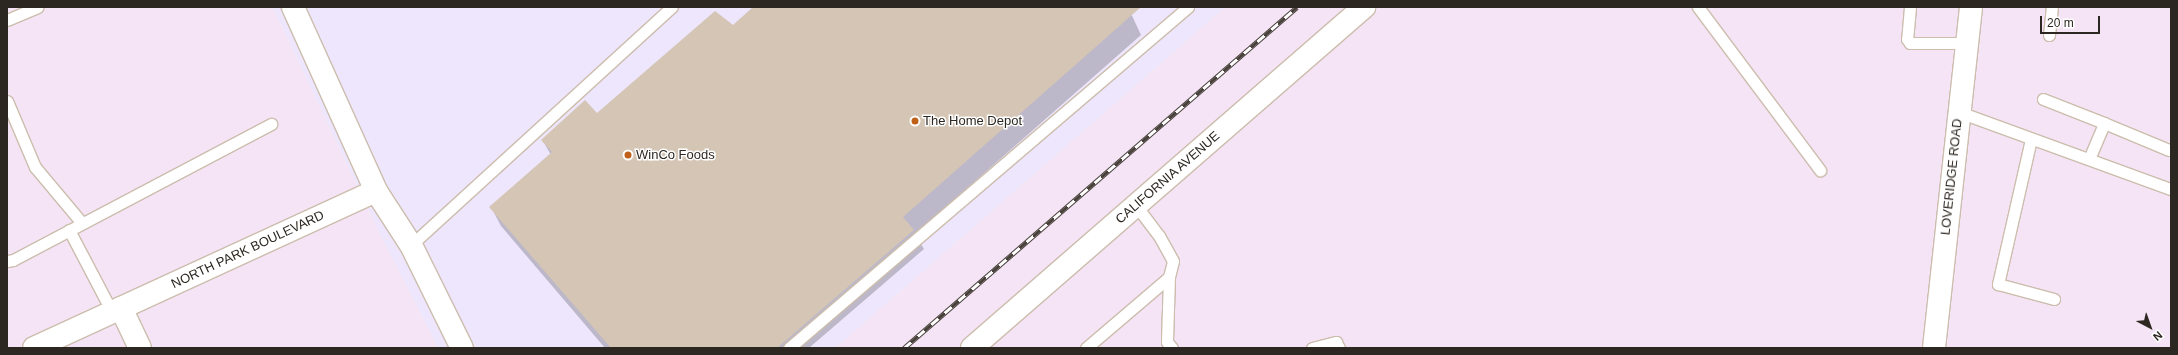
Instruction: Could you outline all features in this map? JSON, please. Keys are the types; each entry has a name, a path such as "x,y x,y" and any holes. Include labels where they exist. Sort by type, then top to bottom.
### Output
{"street":[{"path":"293,7 376,191 411,245 462,348"},
{"name":"CALIFORNIA AVENUE","path":"972,348 1364,7"},
{"name":"LOVERIDGE ROAD","path":"1935,347 1971,7"},
{"name":"NORTH PARK BOULEVARD","path":"34,348 376,191"},
{"path":"116,310 140,348"}],"lane":[{"path":"7,20 37,7"},
{"path":"411,245 672,7"},
{"path":"789,348 1188,7"},
{"path":"1698,7 1820,170"},
{"path":"1910,7 1907,39 1910,43 1967,43"},
{"path":"2049,35 2052,7"},
{"path":"2043,99 2170,150"},
{"path":"7,101 35,166 82,223"},
{"path":"1959,112 2171,189"},
{"path":"2089,159 2104,123"},
{"path":"7,261 13,260 271,124"},
{"path":"2032,138 1998,284 2054,299"},
{"path":"1136,206 1159,236 1173,261 1169,277 1167,342 1172,348"},
{"path":"69,230 116,310"},
{"path":"1086,348 1169,277"},
{"path":"1312,348 1336,342 1339,348"}],"shaded area":[{"path":"7,7 272,7 381,237 438,348 7,348"},
{"path":"272,7 1226,7 836,348 438,348 381,237"},
{"path":"1226,7 2171,7 2171,348 836,348"}],"building":[{"path":"753,7 1141,7 903,217 914,230 777,348 611,348 489,207 552,152 541,140 585,100 597,113 715,11 733,25"}],"railway":[{"path":"904,348 1297,7"}],"place":[{"name":"The Home Depot","path":"915,121"},
{"name":"WinCo Foods","path":"628,155"}]}
